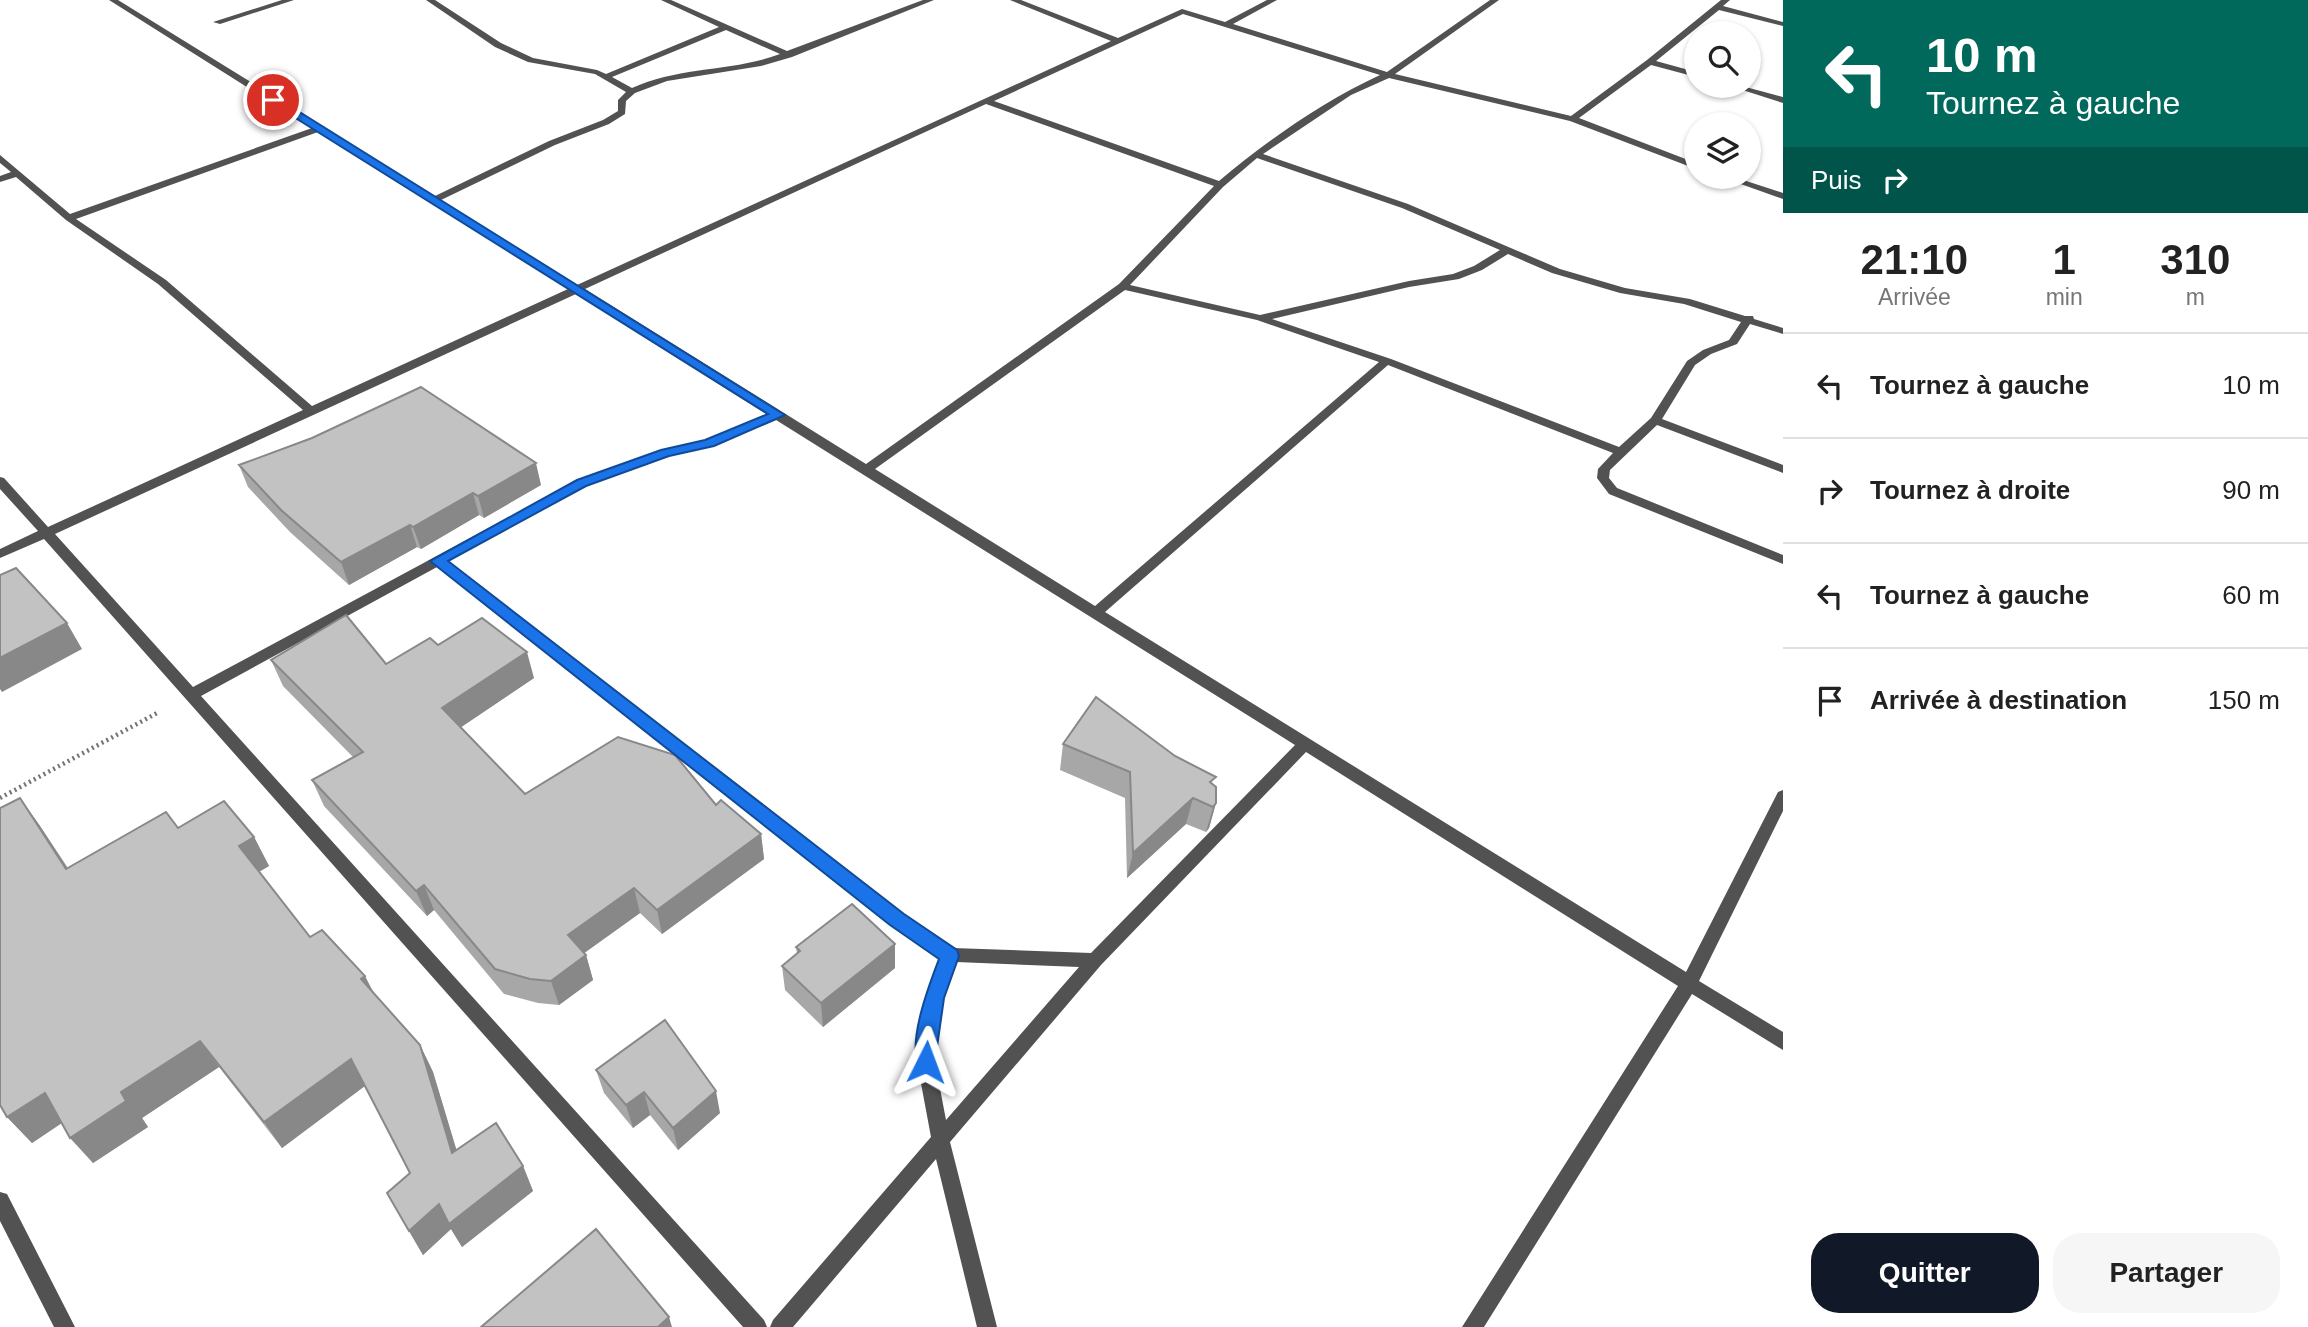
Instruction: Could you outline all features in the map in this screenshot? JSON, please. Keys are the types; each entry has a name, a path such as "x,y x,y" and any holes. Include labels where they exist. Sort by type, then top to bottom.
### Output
{"street":[{"path":"113,0 1783,1042"},
{"path":"217,22 290,0"},
{"path":"430,0 498,45 531,60 607,76 631,90"},
{"path":"665,0 789,55"},
{"path":"434,200 495,174 553,143 611,120 622,112 622,100 631,90 662,80 738,70 789,55 930,0"},
{"path":"1014,0 1119,41"},
{"path":"1225,25 1273,0"},
{"path":"866,470 1123,286 1220,185 1256,155 1348,93 1388,75 1495,0"},
{"path":"1573,120 1726,0"},
{"path":"0,554 1119,41 1183,6 1225,25 1388,75 1573,120 1684,162"},
{"path":"1718,7 1783,24"},
{"path":"607,76 724,28"},
{"path":"1650,62 1684,72"},
{"path":"1761,94 1783,100"},
{"path":"986,101 1220,185"},
{"path":"69,218 319,129"},
{"path":"1256,155 1405,206 1506,251 1594,283 1686,301 1749,318 1783,331"},
{"path":"0,158 69,218 163,282 311,411"},
{"path":"0,179 18,173"},
{"path":"1761,189 1783,196"},
{"path":"1260,318 1409,284 1455,277 1478,268 1506,251"},
{"path":"1123,286 1260,318 1387,361 1621,452"},
{"path":"1749,318 1733,342 1707,352 1691,363 1655,420 1604,469 1603,478 1613,491 1783,560"},
{"path":"1096,613 1387,361"},
{"path":"191,695 582,483 666,453 709,443 778,415"},
{"path":"1655,420 1783,469"},
{"path":"0,481 757,1327"},
{"path":"437,561 897,919 950,956 1095,960"},
{"path":"780,1327 1095,960 1305,744"},
{"path":"1472,1327 1689,984 1783,796"},
{"path":"950,956 934,998 926,1062 941,1142 987,1327"},
{"path":"0,1200 65,1327"}],"path":[{"path":"0,798 191,695"}],"building":[{"path":"421,387 536,463 478,496 473,493 413,527 410,525 341,562 281,510 239,465 312,438"},
{"path":"16,568 67,623 0,658 0,575"},
{"path":"346,615 386,664 430,638 438,645 482,618 527,652 442,708 525,794 618,737 675,755 716,805 721,800 761,834 657,910 634,888 568,935 586,955 551,981 530,979 495,969 424,885 416,891 312,780 363,752 271,660"},
{"path":"1096,697 1175,756 1216,777 1210,782 1216,787 1216,803 1213,807 1193,798 1133,853 1130,772 1063,744"},
{"path":"20,798 66,869 166,812 178,828 224,801 254,837 239,846 310,937 322,930 365,976 361,979 420,1045 452,1153 496,1123 523,1166 449,1224 439,1204 409,1231 387,1193 410,1173 351,1059 264,1122 200,1041 121,1092 126,1101 70,1138 45,1093 7,1117 0,1105 0,808"},
{"path":"852,904 895,944 821,1003 782,966 800,951 796,947"},
{"path":"665,1020 716,1091 673,1128 644,1092 626,1105 596,1070"},
{"path":"596,1229 669,1317 658,1327 481,1327"}],"route":[{"path":"273,100 778,415 709,443 624,466 582,483 437,561 897,919 950,956 934,998 926,1062"}]}
